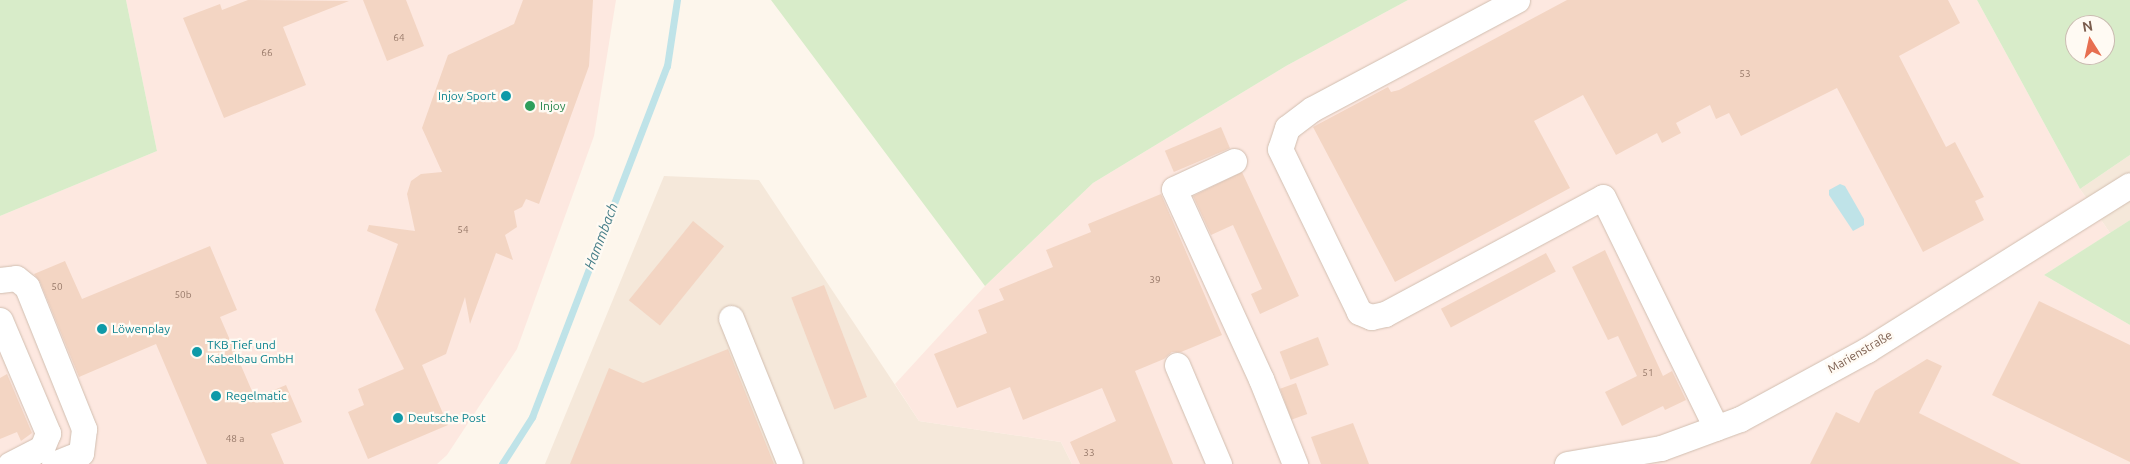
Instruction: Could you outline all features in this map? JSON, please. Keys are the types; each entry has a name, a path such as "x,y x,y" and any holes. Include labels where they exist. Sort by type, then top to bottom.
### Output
{"street":[{"path":"1517,0 1312,109 1287,128 1280,149 1359,312 1371,317 1385,314 1603,196 1716,428"},
{"path":"1234,161 1175,185 1174,189 1261,379 1295,464"},
{"name":"Marienstraße","path":"1567,464 1661,448 1740,419 1867,350 2130,185"},
{"path":"0,280 16,278 27,287 84,429 81,453 67,461"},
{"path":"731,318 790,464"},
{"path":"0,320 48,433 42,448 10,464"},
{"path":"1177,365 1219,464"}],"shaded area":[{"path":"126,0 616,0 594,136 517,349 447,455 437,464 0,464 0,216 157,151"},
{"path":"1408,0 1977,0 2080,189 2110,233 2044,275 2130,325 2130,464 1072,464 1061,442 919,421 895,384 985,286 1093,183 1286,66"},
{"path":"2130,155 2130,220 2110,233 2080,189"},
{"path":"664,176 759,180 919,421 1061,442 1072,464 545,464"}],"green space":[{"path":"0,0 126,0 157,151 0,216"},
{"path":"771,0 1408,0 1286,66 1093,183 985,286"},
{"path":"1977,0 2130,0 2130,155 2080,189"},
{"path":"2130,220 2130,325 2044,275"}],"water":[{"path":"1840,184 1845,186 1864,219 1864,225 1853,231 1829,195 1829,190"}],"building":[{"path":"248,0 349,1 283,27 306,85 224,118 183,18 220,4 222,10"},
{"path":"363,0 406,0 424,46 387,61"},
{"path":"523,0 593,0 589,66 539,204 526,199 522,207 514,211 517,227 505,235 513,260 496,253 470,324 465,297 446,354 422,365 448,425 368,459 348,412 364,405 358,389 404,369 375,310 398,244 367,231 369,225 415,231 407,194 411,181 421,174 442,172 422,128 448,55 514,24"},
{"path":"1567,0 1948,0 1960,23 1899,56 1946,147 1955,142 1984,197 1975,201 1984,220 1923,252 1837,88 1741,136 1729,113 1716,119 1710,105 1676,123 1681,133 1662,143 1657,133 1616,155 1583,95 1534,121 1570,188 1395,282 1313,127 1388,87 1391,92 1399,90"},
{"path":"1221,127 1230,148 1174,172 1165,151"},
{"path":"1242,172 1299,296 1260,314 1251,294 1262,289 1233,225 1211,235 1193,196"},
{"path":"1161,194 1222,335 1181,352 1172,352 1164,359 1135,371 1173,464 1080,464 1070,442 1116,421 1102,388 1023,420 1010,387 957,408 934,354 987,333 978,310 1004,300 999,289 1053,267 1046,250 1091,232 1088,224"},
{"path":"693,221 724,246 660,325 629,300"},
{"path":"210,246 237,310 220,317 255,398 286,385 302,422 271,434 284,464 207,464 156,344 79,377 40,282 34,274 65,261 82,299"},
{"path":"1605,250 1663,376 1672,371 1686,400 1665,410 1663,406 1622,426 1605,392 1637,376 1618,336 1608,340 1572,267"},
{"path":"1546,253 1556,272 1451,327 1441,309"},
{"path":"824,285 867,397 834,410 791,298"},
{"path":"2039,301 2130,345 2130,462 1992,395"},
{"path":"1318,337 1329,365 1290,380 1280,352"},
{"path":"728,349 774,464 570,464 609,368 643,383"},
{"path":"1927,359 1942,366 1919,413 2021,464 1810,464 1836,412 1859,423 1875,391"},
{"path":"7,374 32,433 21,441 17,432 0,439 0,378"},
{"path":"1296,383 1307,414 1291,420 1280,389"},
{"path":"1353,423 1369,464 1321,464 1311,437"}],"waterway":[{"name":"Hammbach","path":"502,464 532,417 667,66 677,0"}],"place":[{"name":"Injoy Sport","path":"506,96"},
{"name":"Injoy","path":"530,106"},
{"name":"Löwenplay","path":"102,329"},
{"name":"TKB Tief und Kabelbau GmbH","path":"197,352"},
{"name":"Regelmatic","path":"216,396"},
{"name":"Deutsche Post","path":"398,418"}]}
